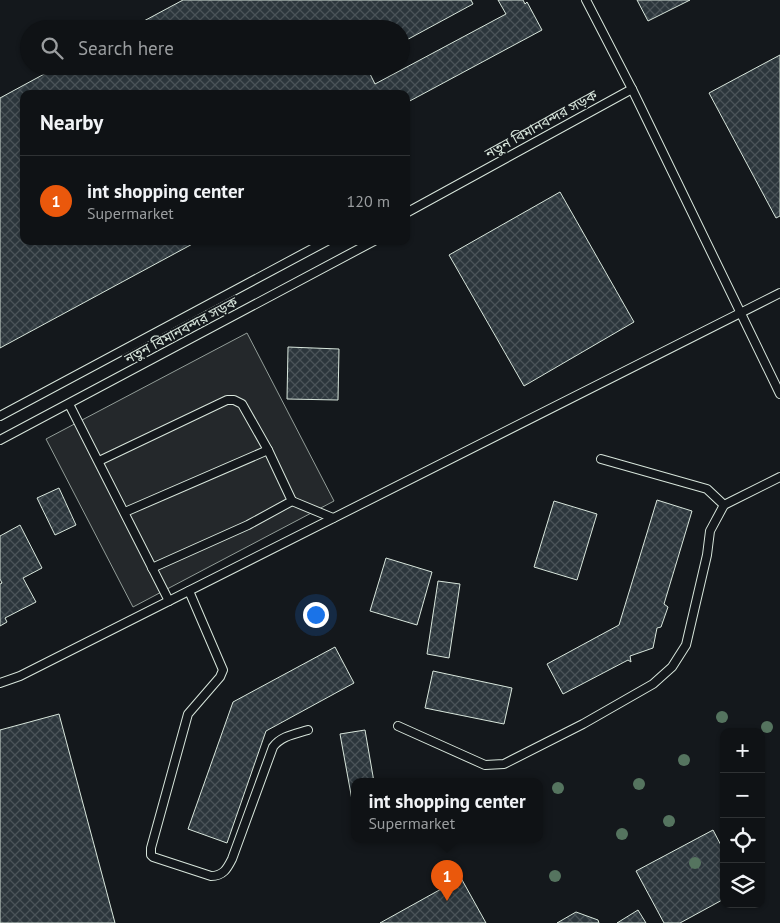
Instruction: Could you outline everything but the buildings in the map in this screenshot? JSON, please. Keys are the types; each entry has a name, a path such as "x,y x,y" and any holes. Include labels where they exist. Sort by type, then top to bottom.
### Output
{"lane":[{"path":"586,0 632,89 780,394"},
{"name":"নতুন বিমানবন্দর সড়ক","path":"410,210 632,89"},
{"name":"নতুন বিমানবন্দর সড়ক","path":"0,416 319,245"},
{"name":"নতুন বিমানবন্দর সড়ক","path":"0,440 367,245"},
{"path":"0,683 20,676 780,293"},
{"path":"99,461 226,400 234,400 242,404 268,450 292,501 333,518"},
{"path":"69,404 169,601"},
{"path":"125,512 268,450"},
{"path":"601,459 707,490 724,505"},
{"path":"398,726 485,765 504,764 583,724 653,684 672,667 686,644 707,555 710,531 724,505 780,477"},
{"path":"152,568 248,525 292,501"},
{"path":"189,591 223,670 220,678 188,714 151,848 151,855 211,876 219,876 224,872 232,859 273,747 286,736 308,730"}],"shaded area":[{"path":"247,333 334,501 133,607 46,439"}],"place":[{"name":"int shopping center","path":"447,901"}]}
